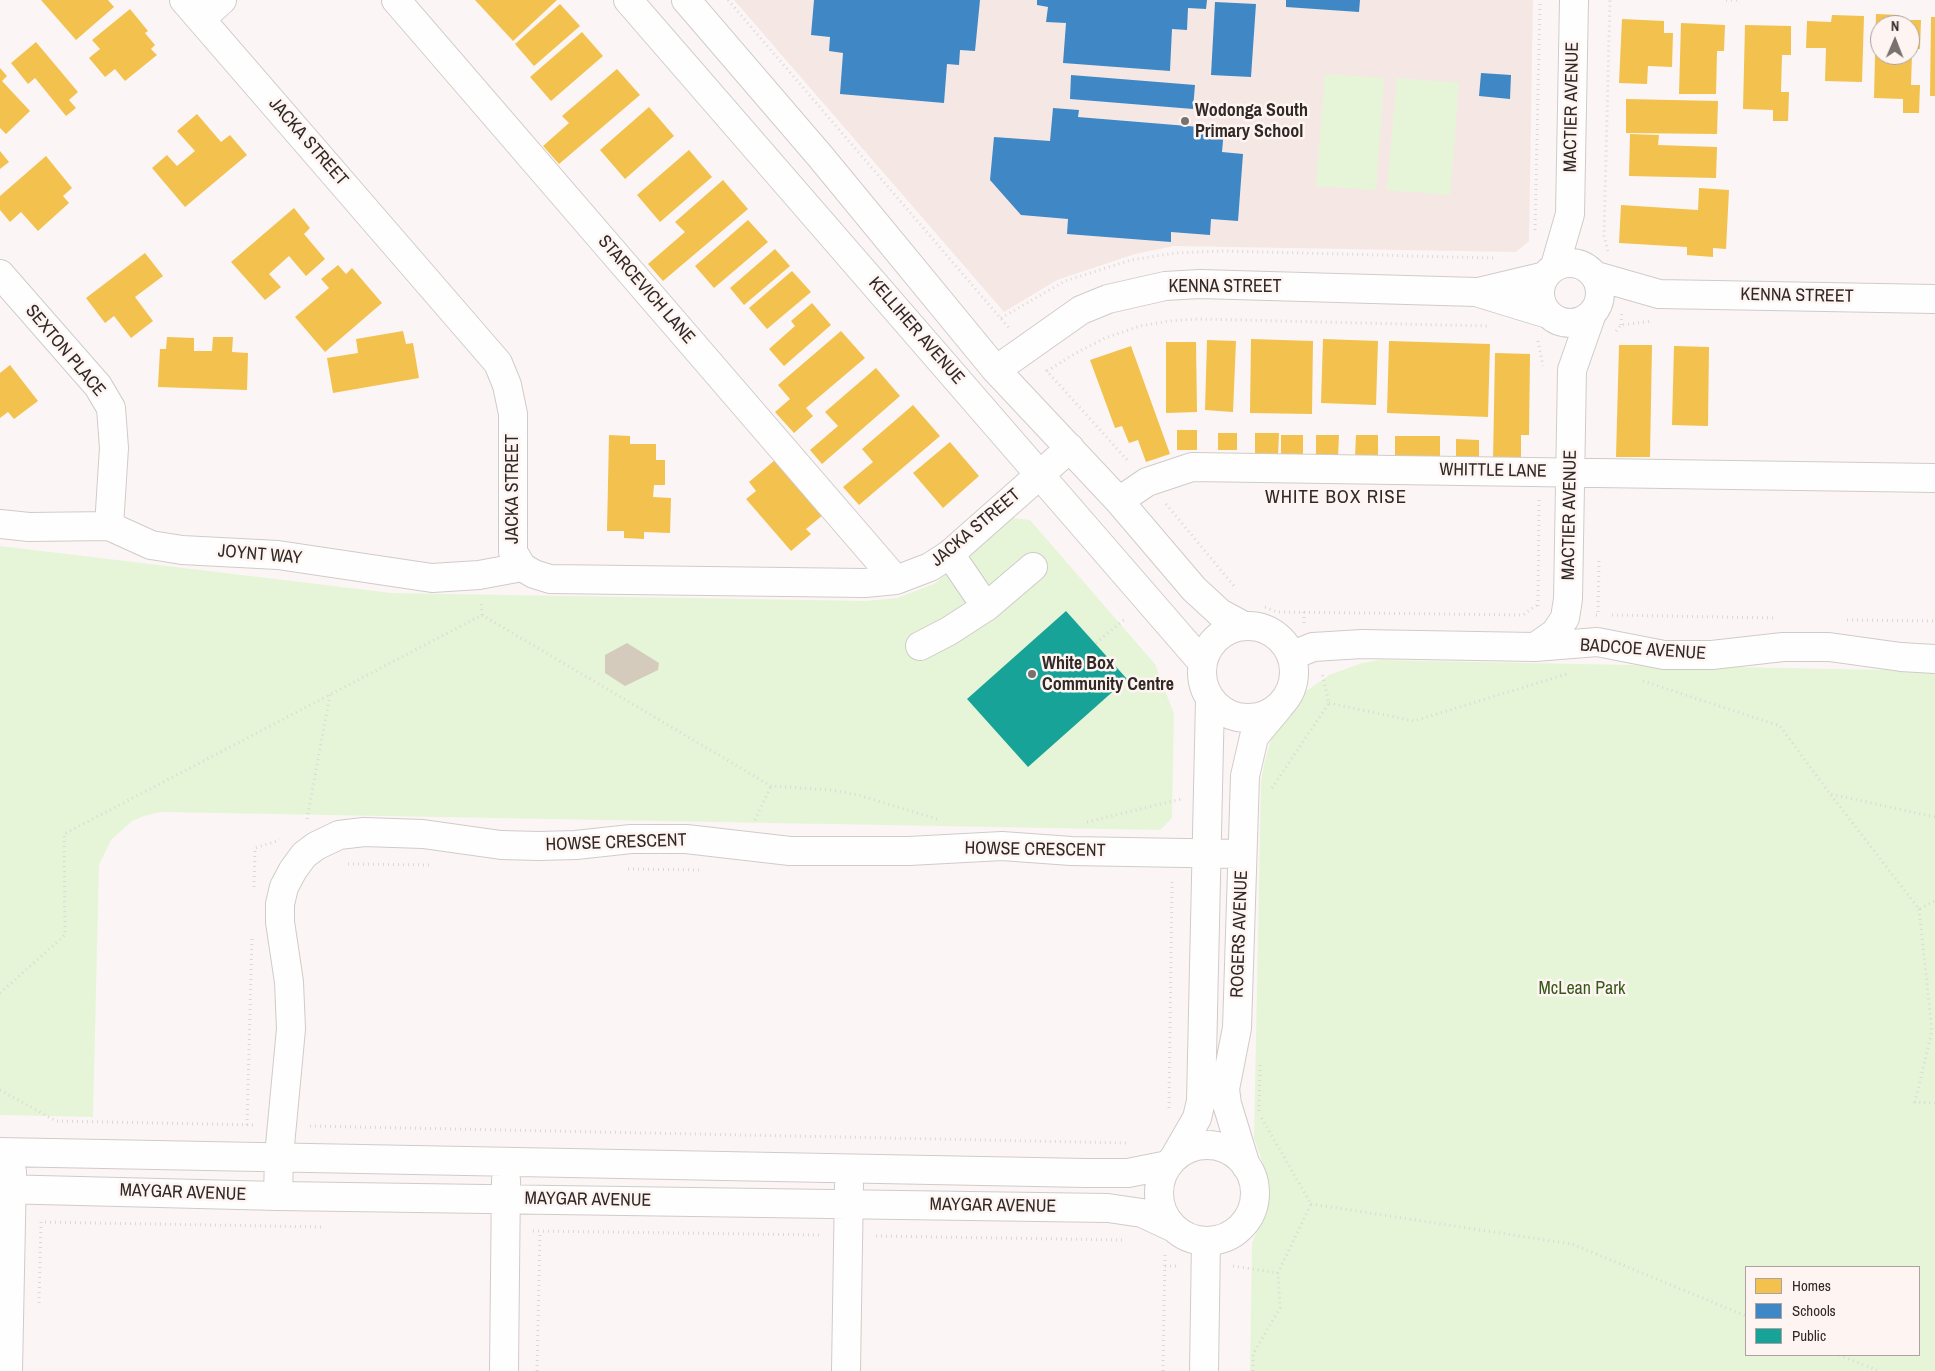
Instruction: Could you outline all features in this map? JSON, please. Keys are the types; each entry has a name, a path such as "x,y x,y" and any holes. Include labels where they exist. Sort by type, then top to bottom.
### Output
{"street":[{"path":"192,10 222,0"},
{"name":"STARCEVICH LANE","path":"396,0 896,580"},
{"name":"KELLIHER AVENUE","path":"628,0 1202,662"},
{"name":"KELLIHER AVENUE","path":"686,0 820,156 996,370 1119,502 1194,589 1220,613 1253,616"},
{"name":"MACTIER AVENUE","path":"1550,271 1570,214 1574,0"},
{"name":"JACKA STREET","path":"192,10 498,364 507,385 513,414 513,552 522,567 534,574 550,579 865,583 896,580 930,567 950,554 1039,473 1070,448"},
{"name":"MACTIER AVENUE","path":"1570,214 1591,271"},
{"path":"1593,313 1600,300 1600,287 1591,271 1575,263 1565,263 1550,271 1540,296 1545,323 1573,324 1593,313 1622,304"},
{"name":"KENNA STREET","path":"996,370 1081,310 1108,299 1165,286 1200,284 1476,292 1550,271"},
{"name":"KENNA STREET","path":"1591,271 1622,304 1659,294 1935,299"},
{"name":"SEXTON PLACE","path":"0,274 98,386 111,408 114,448 109,526"},
{"name":"KENNA STREET","path":"1476,292 1545,323"},
{"name":"MACTIER AVENUE","path":"1565,618 1568,599 1572,370 1593,313"},
{"name":"MACTIER AVENUE","path":"1545,323 1572,370"},
{"name":"WHITTLE LANE","path":"1119,502 1147,482 1192,467 1935,478"},
{"name":"JOYNT WAY","path":"0,524 29,527 109,526 151,545 182,550 278,555 432,578 479,575 522,567"},
{"path":"950,554 986,607"},
{"path":"920,646 949,631 986,607 1033,567"},
{"path":"1253,616 1259,627 1273,633 1284,643 1302,651 1294,670 1293,684 1288,697 1279,707 1265,716 1250,719 1235,717 1221,710 1210,700 1204,688 1201,675 1202,662 1208,648 1217,637 1253,616"},
{"path":"1534,646 1556,633 1565,618"},
{"name":"BADCOE AVENUE","path":"1302,651 1362,644 1534,646 1597,642 1664,655 1712,656 1783,647 1829,647 1901,657 1935,659"},
{"name":"ROGERS AVENUE","path":"1166,1237 1164,1216 1159,1196 1162,1176 1197,1118 1201,1101 1210,700"},
{"name":"ROGERS AVENUE","path":"1206,1241 1221,1239 1234,1233 1248,1215 1255,1194 1253,1180 1246,1166 1227,1104 1225,1089 1237,1028 1245,776 1254,736 1279,707"},
{"name":"HOWSE CRESCENT","path":"278,1196 278,1156 291,1029 288,982 280,922 280,904 284,887 304,855 316,846 339,835 364,832 423,834 501,845 539,846 576,845 631,839 686,839 790,851 909,851 1002,846 1071,851 1242,854"},
{"path":"1171,1161 1188,1149 1204,1145 1220,1147 1235,1154 1246,1166"},
{"path":"6,1152 8,1371"},
{"name":"MAYGAR AVENUE","path":"6,1152 278,1156 506,1163 1128,1172 1171,1161"},
{"path":"504,1371 506,1163"},
{"path":"846,1371 849,1169"},
{"name":"MAYGAR AVENUE","path":"6,1189 278,1196 1108,1208 1142,1213 1166,1237"},
{"path":"1166,1237 1182,1234 1206,1241 1204,1371"}],"path":[{"path":"728,0 1002,318 1025,348 1147,482 1240,592"},
{"path":"1535,233 1540,0"},
{"path":"1610,0 1604,236 1605,248 1611,254 1625,258 1622,304 1613,333"},
{"path":"1726,0 1737,0"},
{"path":"1002,318 1065,281 1131,260 1176,253 1223,251 1497,258"},
{"path":"1622,304 1661,322"},
{"path":"1047,371 1076,352 1105,338 1140,326 1198,319 1489,326"},
{"path":"1543,369 1540,342 1545,323"},
{"path":"1540,471 1537,605 1545,616 1565,618 1598,614 1776,618"},
{"path":"1597,642 1599,558"},
{"path":"479,575 482,615"},
{"path":"1253,616 1277,612 1304,611 1524,615 1537,605"},
{"path":"1244,803 1264,802 1330,703 1326,682 1302,651 1304,611"},
{"path":"482,615 771,786 849,793 943,822"},
{"path":"0,993 65,935 64,834 482,615"},
{"path":"1096,643 1126,618"},
{"path":"1846,620 1935,622"},
{"path":"1330,703 1414,721 1574,672"},
{"path":"1639,680 1780,726 1919,909 1932,1031 1915,1102 1935,1103"},
{"path":"1830,794 1935,817"},
{"path":"1081,824 1179,799 1207,801"},
{"path":"316,846 331,863 439,865"},
{"path":"624,869 703,870"},
{"path":"1162,878 1172,878 1169,1114"},
{"path":"1919,909 1935,902"},
{"path":"1260,1064 1259,1113 1311,1204"},
{"path":"0,1090 56,1121 1136,1143"},
{"path":"1311,1204 1572,1244 1745,1316"},
{"path":"1253,1371 1253,1354 1280,1308 1278,1273 1311,1204"},
{"path":"39,1312 41,1222 333,1227"},
{"path":"506,1231 1127,1240"},
{"path":"537,1371 540,1231"},
{"path":"1163,1371 1166,1237"},
{"path":"1842,1356 1879,1371"}],"shaded area":[{"name":"Wodonga South Primary School","path":"734,0 1533,0 1529,241 1516,252 1174,246 1135,254 1057,280 1004,312"}],"green space":[{"path":"1325,74 1384,78 1376,190 1316,186"},
{"path":"1397,78 1459,83 1450,195 1387,190"},
{"path":"1013,518 1030,520 1155,664 1174,714 1172,818 1160,830 160,812 132,821 111,840 99,865 93,1117 0,1115 0,546 392,593 866,601 897,598 934,584"},
{"name":"McLean Park","path":"1379,660 1935,671 1935,1371 1250,1371 1252,1243 1265,1212 1266,1172 1254,1138 1261,781 1271,739 1287,712 1305,692 1329,675 1362,663"}],"building: Homes":[{"path":"41,0 108,0 114,7 76,40"},
{"path":"475,0 557,0 513,41"},
{"path":"560,4 580,26 534,66 515,44"},
{"path":"130,9 148,31 145,33 155,45 151,49 157,55 125,81 115,69 105,77 89,58 100,49 92,40"},
{"path":"1832,15 1864,16 1862,82 1825,81 1826,48 1806,48 1807,21 1831,22"},
{"path":"1931,17 1935,17 1935,96 1930,96"},
{"path":"1622,19 1664,21 1664,33 1673,33 1672,67 1648,66 1647,84 1619,83"},
{"path":"1681,23 1725,25 1724,51 1717,51 1716,94 1679,94"},
{"path":"1745,25 1791,26 1791,55 1782,55 1781,92 1789,92 1788,121 1773,121 1773,110 1743,109"},
{"path":"582,32 603,56 551,101 530,77"},
{"path":"36,42 78,92 69,100 76,108 66,116 35,78 28,84 11,63"},
{"path":"1875,65 1912,65 1911,85 1920,85 1919,113 1903,113 1903,99 1874,98"},
{"path":"0,68 7,76 2,81 30,111 6,134 0,128"},
{"path":"617,69 640,95 559,164 543,146 569,123 562,116"},
{"path":"1626,99 1718,101 1717,134 1626,133"},
{"path":"649,107 674,136 625,179 600,150"},
{"path":"197,114 221,142 230,135 247,155 185,207 152,168 167,155 177,166 195,151 177,131"},
{"path":"1630,134 1659,135 1658,145 1717,147 1716,178 1629,176"},
{"path":"689,150 712,177 660,222 637,195"},
{"path":"0,151 9,162 0,169"},
{"path":"46,156 72,188 63,196 69,203 38,231 21,212 10,222 0,210 0,196"},
{"path":"723,180 748,209 663,281 648,264 685,232 675,222"},
{"path":"1699,188 1729,190 1726,249 1713,248 1713,257 1687,255 1687,247 1619,243 1621,205 1698,210"},
{"path":"294,208 310,228 304,234 325,259 306,276 289,256 269,274 281,287 265,300 231,262"},
{"path":"748,220 768,242 714,288 695,266"},
{"path":"775,249 790,266 744,305 730,288"},
{"path":"145,253 163,276 135,297 153,321 131,338 114,316 105,323 86,298"},
{"path":"338,265 346,274 352,268 382,303 325,352 295,317 329,288 321,279"},
{"path":"792,271 811,292 767,329 749,308"},
{"path":"812,303 831,325 784,366 769,349 795,326 791,321"},
{"path":"403,331 406,344 413,343 419,378 333,393 327,358 358,353 356,339"},
{"path":"841,331 865,358 806,408 813,416 794,433 775,412 790,399 778,385"},
{"path":"167,337 194,338 194,351 212,351 213,337 233,337 232,352 248,353 247,390 158,387 160,349 166,349"},
{"path":"1251,339 1313,341 1312,414 1250,413"},
{"path":"1323,339 1378,341 1376,405 1321,403"},
{"path":"1207,340 1236,341 1233,412 1205,410"},
{"path":"1389,341 1490,344 1488,417 1387,413"},
{"path":"1166,342 1196,342 1197,412 1166,413"},
{"path":"1619,345 1652,345 1650,457 1616,457"},
{"path":"1131,346 1170,454 1146,462 1138,440 1129,443 1122,426 1115,428 1090,360"},
{"path":"1674,346 1709,347 1708,426 1672,425"},
{"path":"1495,353 1530,354 1529,435 1521,435 1521,462 1493,461"},
{"path":"10,365 38,401 14,419 8,412 0,418 0,373"},
{"path":"876,368 900,396 822,464 810,450 838,426 825,412"},
{"path":"913,405 940,436 859,505 843,487 873,462 862,449"},
{"path":"1177,430 1197,430 1197,450 1177,450"},
{"path":"1218,433 1237,433 1237,450 1218,450"},
{"path":"1255,433 1279,433 1278,456 1255,455"},
{"path":"609,435 630,436 630,444 656,444 656,460 665,460 665,485 654,485 653,497 671,498 670,533 644,532 644,539 624,538 624,531 607,531"},
{"path":"1281,435 1303,435 1303,458 1281,457"},
{"path":"1316,435 1339,435 1338,457 1316,457"},
{"path":"1356,435 1378,435 1378,457 1355,457"},
{"path":"1395,436 1440,436 1440,459 1395,459"},
{"path":"1456,439 1479,440 1479,461 1456,460"},
{"path":"950,442 979,476 943,508 913,473"},
{"path":"775,460 823,515 806,529 811,534 791,551 746,499 756,491 749,482"}],"building: Schools":[{"path":"814,0 980,0 975,51 960,50 959,65 947,64 944,103 840,94 843,53 829,51 830,37 811,35"},
{"path":"1037,0 1207,0 1206,9 1188,8 1187,30 1172,29 1170,71 1063,63 1066,23 1046,22 1048,7 1037,5"},
{"path":"1286,0 1360,0 1359,12 1286,7"},
{"path":"1215,2 1256,4 1251,77 1211,75"},
{"path":"1481,73 1511,75 1510,99 1479,96"},
{"path":"1071,75 1195,85 1193,109 1070,99"},
{"path":"1053,108 1079,110 1078,117 1224,129 1222,152 1243,154 1238,221 1211,219 1210,235 1171,232 1171,242 1067,234 1068,219 1021,215 990,180 994,137 1050,141"}],"building: Public":[{"path":"1066,611 1127,679 1028,767 967,699"}],"building: Other":[{"path":"627,643 659,663 658,670 625,686 605,673 605,655"}],"place":[{"name":"Wodonga South Primary School","path":"1185,121"},
{"name":"White Box Community Centre","path":"1032,674"}],"district":[{"name":"WHITE BOX RISE","path":"1336,498"}]}
